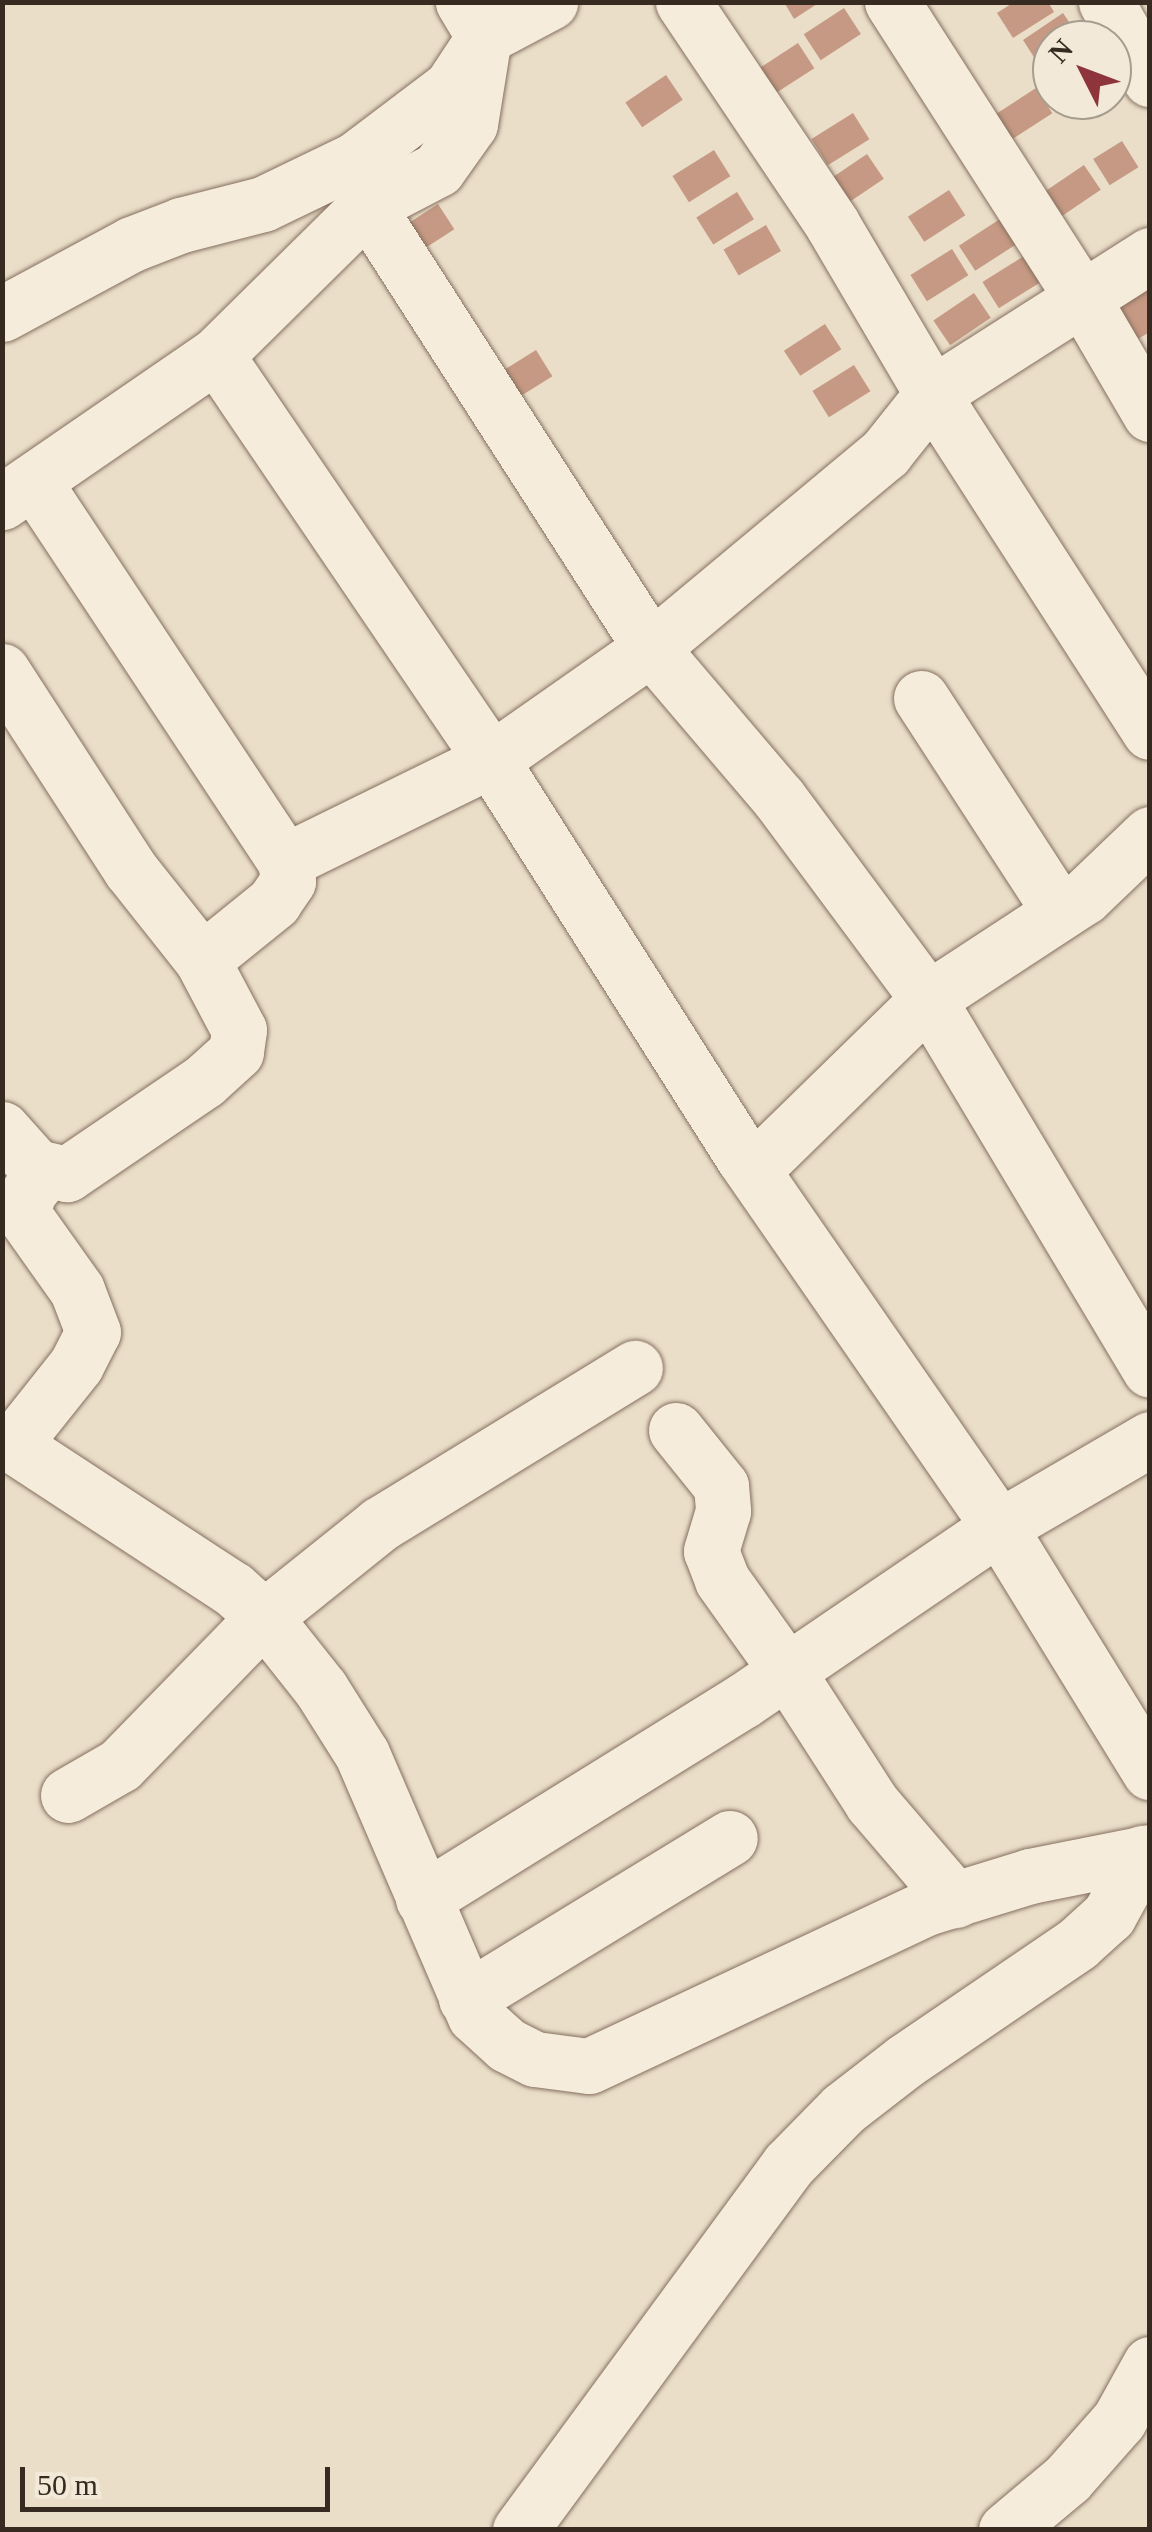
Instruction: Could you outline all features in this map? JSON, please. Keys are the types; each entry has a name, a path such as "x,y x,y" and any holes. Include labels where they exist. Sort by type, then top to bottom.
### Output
{"street":[{"path":"473,20 550,2"},
{"path":"683,2 832,224 932,394 1150,732"},
{"path":"892,2 1084,301 1150,414"},
{"path":"1106,2 1150,79"},
{"path":"202,960 274,902 288,881 285,861 18,492 216,355 366,206 438,169 470,124 473,20"},
{"path":"6,310 132,244 181,225 263,204 319,181 356,159 450,87 473,20"},
{"path":"366,206 651,648 778,797 928,998 1150,1370"},
{"path":"285,861 491,760 651,648 885,452 932,394 1084,301 1150,255"},
{"path":"216,355 491,760 752,1170 999,1527 1150,1772"},
{"path":"2,672 130,869 202,960 239,1030 236,1052 204,1081 67,1174 36,1166 2,1129"},
{"path":"921,698 1060,912"},
{"path":"752,1170 928,998 1084,897 1150,834"},
{"path":"46,1170 28,1192 23,1214 77,1290 92,1332 76,1365 8,1440 233,1589 264,1617 321,1689 362,1754 466,1999 475,2016 507,2044 535,2060 589,2066 926,1908 1030,1876 1146,1853"},
{"path":"68,1795 120,1765 264,1617 380,1524 634,1368"},
{"path":"676,1430 720,1486 723,1511 711,1551 714,1566 788,1670 872,1803 955,1900"},
{"path":"422,1899 788,1670 999,1527 1150,1439"},
{"path":"466,1999 730,1838"},
{"path":"520,2530 788,2164 842,2110 874,2085 1077,1944 1109,1915 1146,1853"},
{"path":"1006,2530 1067,2478 1119,2420 1150,2364"}],"building":[{"path":"784,2 820,2 794,19"},
{"path":"1014,2 1048,2 1054,12 1041,20 1032,20 1032,26 1013,38 997,13"},
{"path":"844,8 861,34 821,60 804,34"},
{"path":"1032,34 1032,54 1023,40"},
{"path":"798,43 814,68 773,95 757,70"},
{"path":"666,75 683,100 642,127 625,102"},
{"path":"1032,91 1032,120 1042,120 1011,140 995,115"},
{"path":"853,113 869,139 828,165 811,139"},
{"path":"1122,141 1138,167 1110,185 1093,159"},
{"path":"714,150 730,176 689,202 672,176"},
{"path":"867,154 884,179 843,206 826,181"},
{"path":"1084,165 1101,190 1060,217 1043,192"},
{"path":"949,190 965,215 924,242 908,217"},
{"path":"737,192 754,219 713,245 696,217"},
{"path":"438,204 454,229 413,256 397,231"},
{"path":"1000,219 1016,244 975,271 959,246"},
{"path":"766,225 781,251 739,275 724,250"},
{"path":"952,249 968,275 927,301 910,275"},
{"path":"1024,256 1040,282 999,308 982,282"},
{"path":"1150,288 1150,332 1136,340 1116,309"},
{"path":"974,293 991,318 950,345 933,320"},
{"path":"825,324 841,349 800,376 784,351"},
{"path":"536,350 552,376 511,402 494,376"},
{"path":"854,365 870,391 829,417 812,391"}]}
